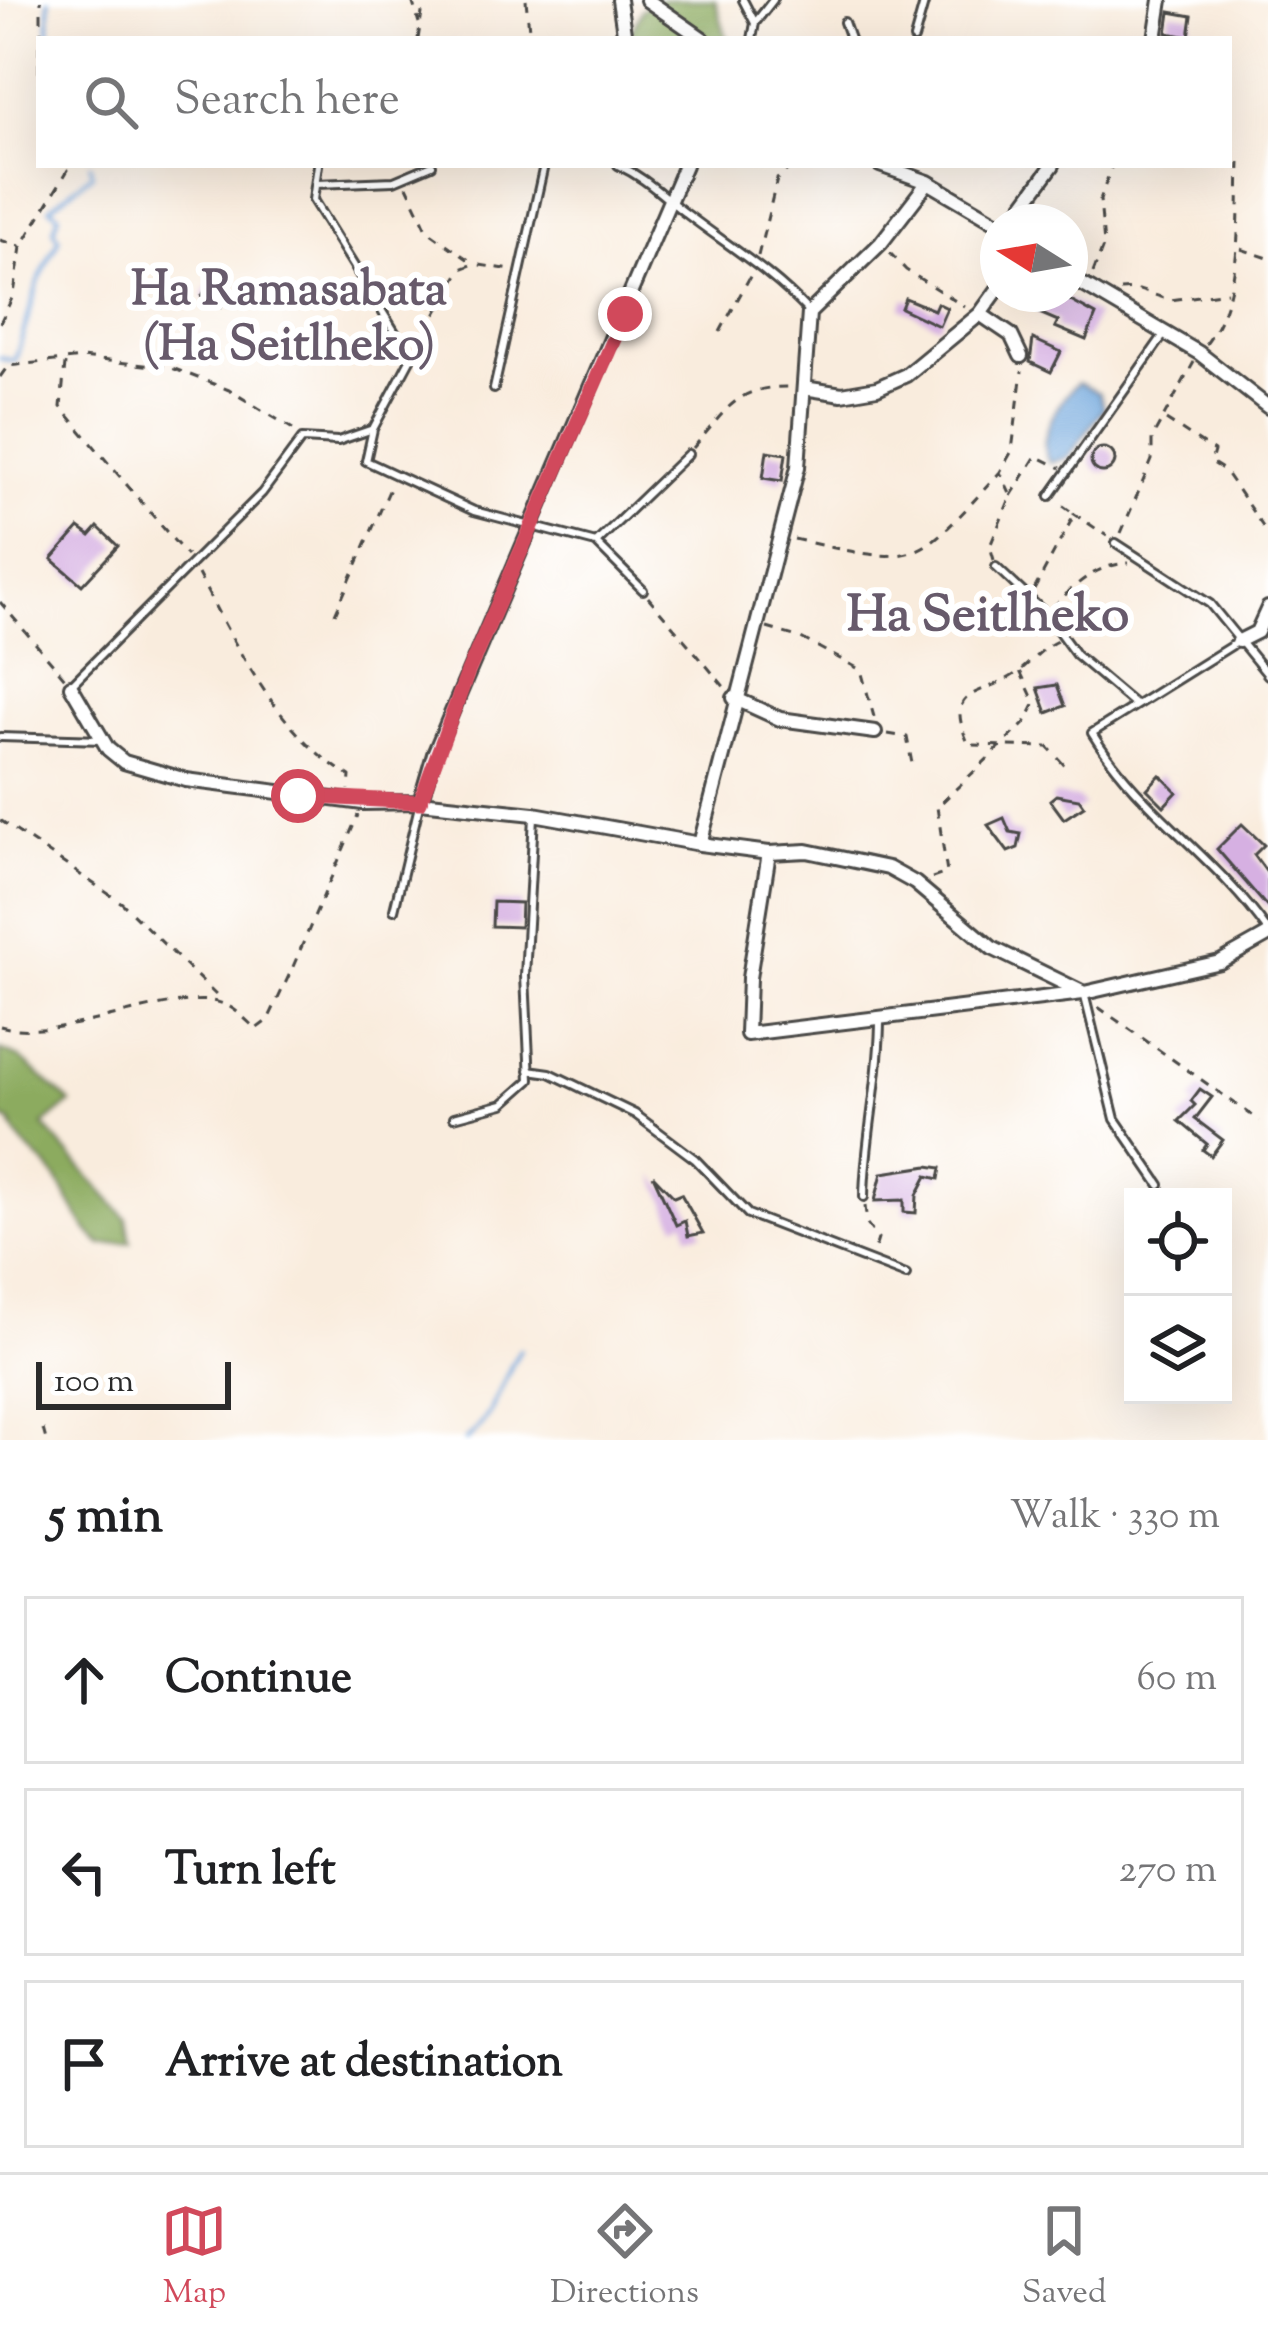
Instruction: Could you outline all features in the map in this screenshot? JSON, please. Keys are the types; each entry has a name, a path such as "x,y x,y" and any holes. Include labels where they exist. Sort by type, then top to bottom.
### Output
{"street":[{"path":"619,0 625,36"},
{"path":"647,0 700,36"},
{"path":"1155,36 1161,0"},
{"path":"420,802 434,754 684,168"},
{"path":"1024,204 1051,168"},
{"path":"912,170 980,212"},
{"path":"700,844 734,698 760,626 798,467 809,313 881,243 928,182"},
{"path":"1088,286 1163,336 1199,353 1268,407"},
{"path":"804,388 842,394 877,388 905,374 980,314 1011,334 1021,356"},
{"path":"1239,641 1262,630 1268,608"},
{"path":"71,686 103,740 124,762 186,780 363,803 420,802 534,814 700,844 859,859 914,883 992,948 1084,993"},
{"path":"734,698 780,719 875,732"},
{"path":"769,853 747,1034 1084,993 1220,962 1268,933"}],"lane":[{"path":"743,0 754,23"},
{"path":"752,36 754,23 773,0"},
{"path":"915,36 925,0"},
{"path":"844,22 849,36"},
{"path":"318,168 314,200 411,358 373,428 365,461 473,511 596,543 644,590"},
{"path":"316,184 369,183 424,168"},
{"path":"494,388 543,168"},
{"path":"625,168 647,178 756,262 809,313"},
{"path":"1050,496 1163,336"},
{"path":"71,686 262,493 302,439 338,441 373,428"},
{"path":"596,543 688,454"},
{"path":"1116,543 1210,604 1268,675"},
{"path":"996,567 1135,704"},
{"path":"1239,641 1092,733 1133,794 1204,852 1268,933"},
{"path":"0,737 103,740"},
{"path":"394,910 420,802"},
{"path":"454,1118 503,1104 530,1079 526,976 534,814"},
{"path":"1084,993 1115,1119 1160,1185"},
{"path":"864,1197 867,1136 880,1075 880,1020"},
{"path":"529,1070 550,1073 635,1114 695,1159 748,1214 906,1275"}],"path":[{"path":"40,36 41,0"},
{"path":"412,0 419,25"},
{"path":"418,36 424,0"},
{"path":"526,0 530,36"},
{"path":"1050,496 1116,543 1152,460 1152,438 1219,323 1239,249 1235,218 1240,162"},
{"path":"0,323 14,294 21,247 69,168"},
{"path":"720,332 756,262 777,179 790,168"},
{"path":"1088,276 1104,244 1100,200 1111,168"},
{"path":"406,175 407,193 428,231 474,264 518,271"},
{"path":"0,240 21,247"},
{"path":"881,243 906,270 980,314"},
{"path":"1239,249 1268,258"},
{"path":"411,358 461,269 474,264"},
{"path":"1108,295 1136,289 1185,300 1228,292"},
{"path":"781,536 879,559 926,548 959,522 1012,451 1023,379 1021,356"},
{"path":"0,377 8,366 65,364 82,358 172,368 293,424 302,439"},
{"path":"65,364 61,407 136,489 193,563 274,705 314,756 350,776 348,800"},
{"path":"688,454 738,396 754,387 804,388"},
{"path":"1164,419 1214,451 1210,462 1224,470 1268,534"},
{"path":"996,567 991,546 1010,496 1036,456 1068,470"},
{"path":"1000,472 1010,496"},
{"path":"335,614 393,475"},
{"path":"1030,596 1073,513"},
{"path":"1046,614 1076,582 1104,567 1154,564"},
{"path":"644,590 734,698"},
{"path":"0,602 71,686"},
{"path":"760,626 801,638 861,670 875,732 907,737 913,770"},
{"path":"1064,638 1041,649 1020,671 968,695 960,707 969,745 1048,747 1066,766"},
{"path":"914,883 946,873 937,807 1025,723 1035,703 1020,671"},
{"path":"0,820 122,903 256,1029 268,1020 363,803"},
{"path":"1084,993 1260,1121"},
{"path":"0,1026 37,1033 182,1003 224,1003"},
{"path":"864,1197 867,1224 878,1239 872,1259"},
{"path":"44,1430 46,1440"}],"green space":[{"path":"660,0 715,0 726,36 634,36 631,32 642,9"},
{"path":"0,1050 20,1058 71,1103 43,1125 127,1219 131,1242 102,1245 53,1174 24,1144 11,1122 0,1117"}],"water":[{"path":"1078,383 1099,393 1104,408 1068,458 1050,462 1047,432 1057,409"}],"building":[{"path":"1170,12 1192,16 1189,36 1167,33"},
{"path":"217,271 231,280 221,307 202,296"},
{"path":"905,298 934,310 937,303 947,308 939,326 901,308"},
{"path":"1088,311 1096,315 1086,340 1055,327 1058,321 1037,312"},
{"path":"1033,339 1061,352 1051,372 1030,362"},
{"path":"1098,448 1108,448 1115,460 1108,472 1098,472 1091,465 1091,455"},
{"path":"767,451 786,454 782,481 763,478"},
{"path":"98,527 118,546 82,585 52,559 79,528 90,536"},
{"path":"1057,685 1065,706 1047,713 1038,688"},
{"path":"1160,775 1177,792 1164,806 1147,789"},
{"path":"1056,795 1079,799 1084,806 1064,819 1050,800"},
{"path":"1004,818 1010,832 1021,834 1018,848 1008,852 988,825"},
{"path":"1242,824 1264,845 1254,855 1268,874 1268,908 1217,849"},
{"path":"493,902 521,903 520,927 492,926"},
{"path":"1200,1089 1212,1097 1195,1119 1223,1140 1211,1156 1203,1150 1207,1144 1179,1121 1195,1105 1191,1101"},
{"path":"941,1168 939,1179 927,1176 917,1195 916,1213 904,1212 904,1200 875,1201 882,1173"},
{"path":"653,1175 674,1197 681,1194 703,1233 688,1236 685,1221 676,1225"}],"waterway":[{"path":"49,0 49,36"},
{"path":"0,358 15,361 39,280 59,239 54,230 59,214 50,208 92,174 91,168"},
{"path":"465,1440 490,1411 520,1350"}],"district":[{"name":"Ha Ramasabata (Ha Seitlheko)","path":"289,314"},
{"name":"Ha Seitlheko","path":"988,612"}],"route":[{"path":"298,796 363,803 420,802 468,672 588,388 625,314"}]}
